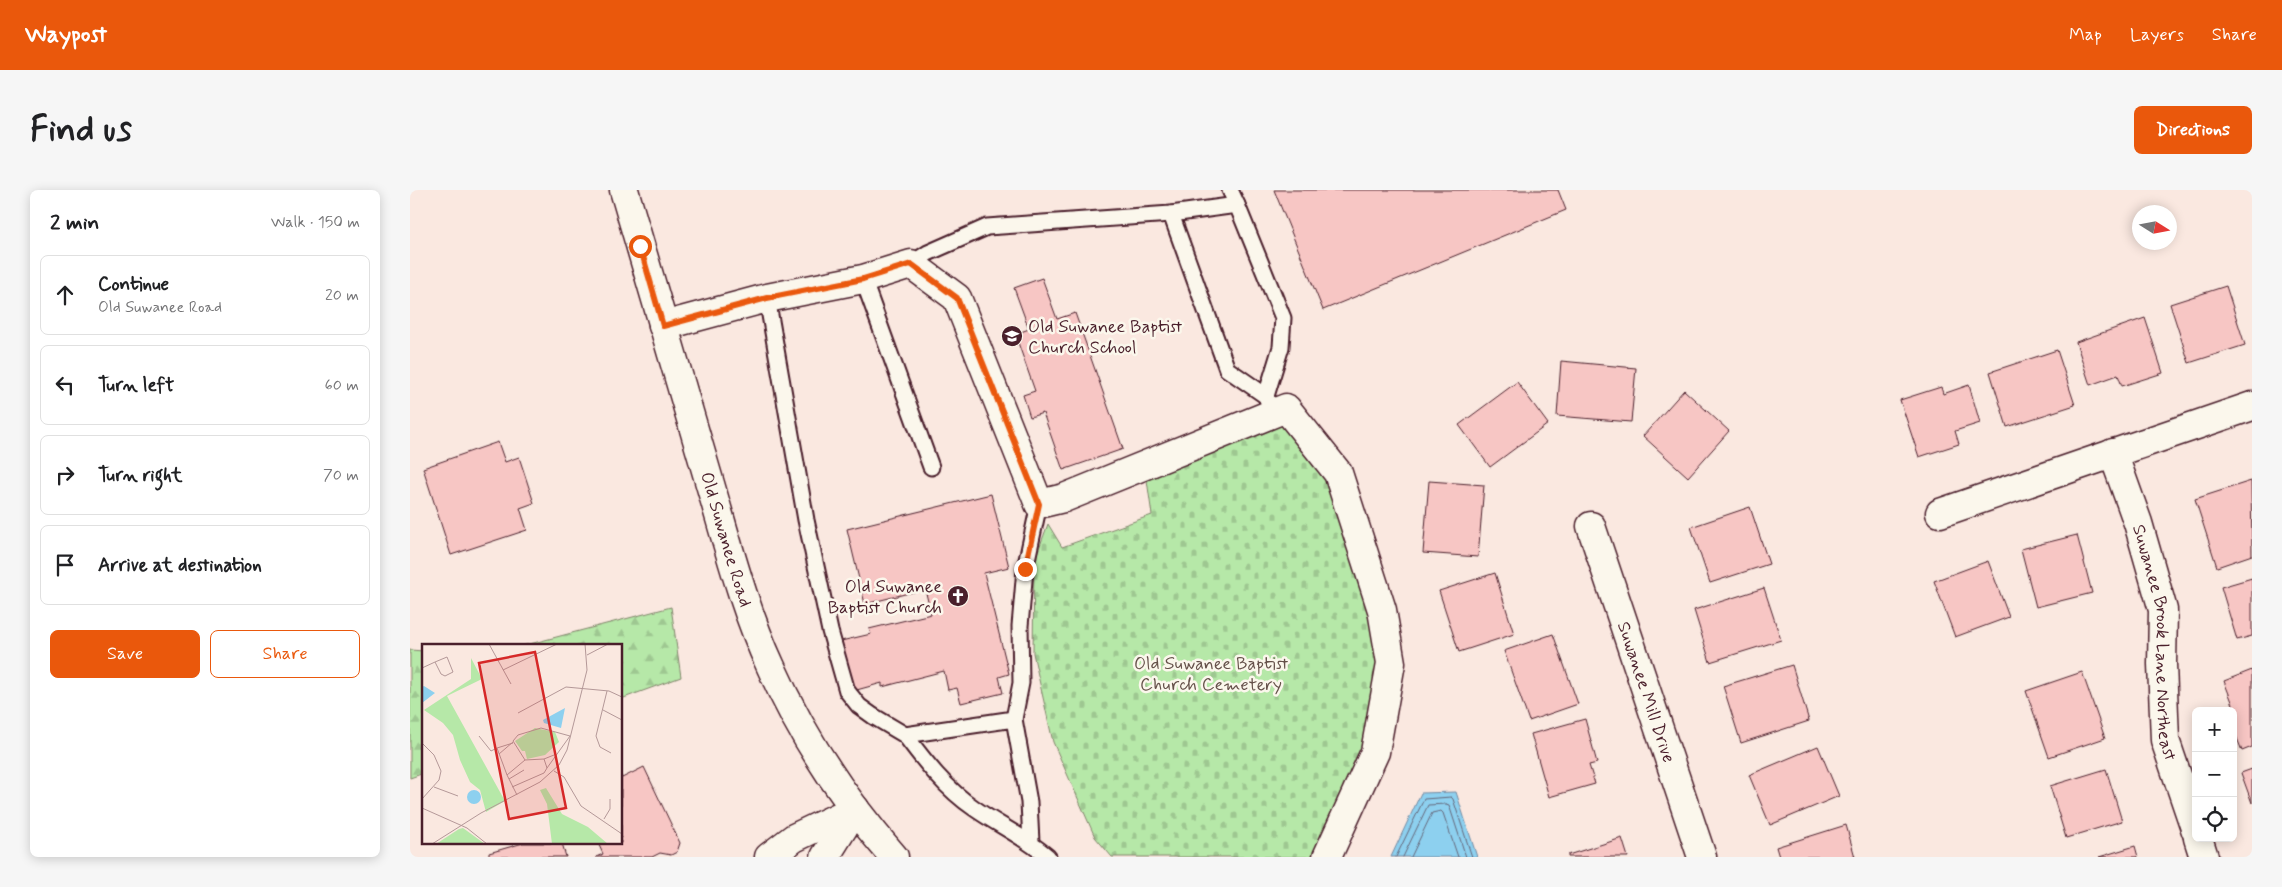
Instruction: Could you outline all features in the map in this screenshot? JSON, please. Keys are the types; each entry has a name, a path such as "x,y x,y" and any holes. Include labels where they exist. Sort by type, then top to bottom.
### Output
{"street":[{"name":"Old Suwanee Road","path":"624,190 739,580 771,668 812,744 855,809 894,857"},
{"path":"663,326 767,298 863,279 911,264 957,298 1039,504 1064,498 1269,405 1286,408 1338,473 1382,610 1391,663 1375,752 1327,857"},
{"path":"1940,513 2252,406"},
{"name":"Suwanee Brook Lane Northeast","path":"2113,453 2138,523 2163,610 2162,664 2166,740 2192,819"},
{"name":"Suwanee Mill Drive","path":"1591,526 1702,857"},
{"path":"768,857 794,838 855,809"},
{"path":"825,857 855,809"},
{"path":"2199,842 2204,857"}],"lane":[{"path":"1171,214 1227,369 1269,405 1281,347 1283,318 1230,190"},
{"path":"911,264 928,253 987,227 1171,214 1237,205"},
{"path":"863,279 931,467"},
{"path":"767,298 806,520 830,631 848,691 859,706 872,716 905,735 927,764 957,795 975,809 1031,842 1048,857"},
{"path":"1031,842 1029,802 1014,719 1021,683 1020,626 1025,569 1039,504"},
{"path":"905,735 1014,719"}],"green space":[{"name":"Old Suwanee Baptist Church Cemetery","path":"1275,423 1287,425 1332,483 1378,647 1379,684 1371,736 1316,857 1112,857 1095,837 1053,742 1033,653 1034,562 1048,524 1062,547 1152,515 1147,480"},
{"path":"671,607 681,677 622,699 622,644 530,644"},
{"path":"410,650 422,651 422,774 410,778"}],"water":[{"path":"1456,792 1477,857 1391,857 1421,793"}],"building":[{"path":"1274,190 1558,190 1566,210 1323,310"},
{"path":"1042,278 1057,319 1075,313 1123,449 1063,470 1043,413 1030,417 1023,395 1035,391 1015,334 1029,329 1014,288"},
{"path":"2226,286 2245,345 2189,363 2170,304"},
{"path":"2145,318 2163,373 2122,386 2118,375 2090,385 2076,342"},
{"path":"2057,350 2075,405 2007,427 1990,372"},
{"path":"1561,361 1636,368 1631,422 1557,416"},
{"path":"1517,382 1548,424 1490,467 1459,425"},
{"path":"1969,385 1980,423 1955,431 1959,444 1919,457 1900,400 1941,387 1943,394"},
{"path":"1684,390 1729,431 1688,477 1643,436"},
{"path":"498,442 505,462 519,457 534,503 520,508 527,530 451,555 423,468"},
{"path":"1429,481 1484,485 1478,557 1423,553"},
{"path":"2251,481 2252,555 2217,567 2195,499"},
{"name":"Old Suwanee Baptist Church","path":"991,494 1009,567 984,573 1009,674 999,677 1003,693 961,703 957,688 948,690 944,671 882,687 882,683 853,691 841,641 871,634 869,629 931,614 925,589 865,604 847,529"},
{"path":"1750,507 1769,564 1710,583 1691,527"},
{"path":"2077,535 2092,593 2036,607 2021,549"},
{"path":"1988,561 2009,617 1955,637 1934,581"},
{"path":"1495,573 1514,634 1459,652 1439,591"},
{"path":"2252,578 2252,636 2237,640 2221,587"},
{"path":"1764,588 1781,640 1710,662 1694,610"},
{"path":"1553,634 1578,704 1529,721 1504,651"},
{"path":"1792,665 1809,721 1741,743 1723,686"},
{"path":"2252,670 2252,747 2242,751 2237,738 2237,707 2234,707 2224,681"},
{"path":"2082,672 2105,738 2049,757 2026,691"},
{"path":"1585,719 1597,763 1589,765 1595,784 1549,797 1531,734"},
{"path":"1818,746 1839,796 1770,825 1749,775"},
{"path":"644,767 680,843 677,852 671,855 660,853 652,857 596,857 603,854 598,844 622,844 622,778"},
{"path":"2106,769 2122,821 2066,838 2050,786"},
{"path":"2252,769 2252,803 2241,773"},
{"path":"1846,825 1855,857 1779,857 1776,847"},
{"path":"1622,838 1628,857 1568,857 1568,855"},
{"path":"520,844 562,844 566,857 489,857 489,853"},
{"path":"2135,846 2138,857 2099,857"}],"place":[{"name":"Old Suwanee Baptist Church School","path":"1012,336"},
{"name":"Old Suwanee Baptist Church","path":"958,596"}],"route":[{"path":"640,246 663,326 767,298 863,279 911,264 957,298 1039,504 1025,569"}]}
